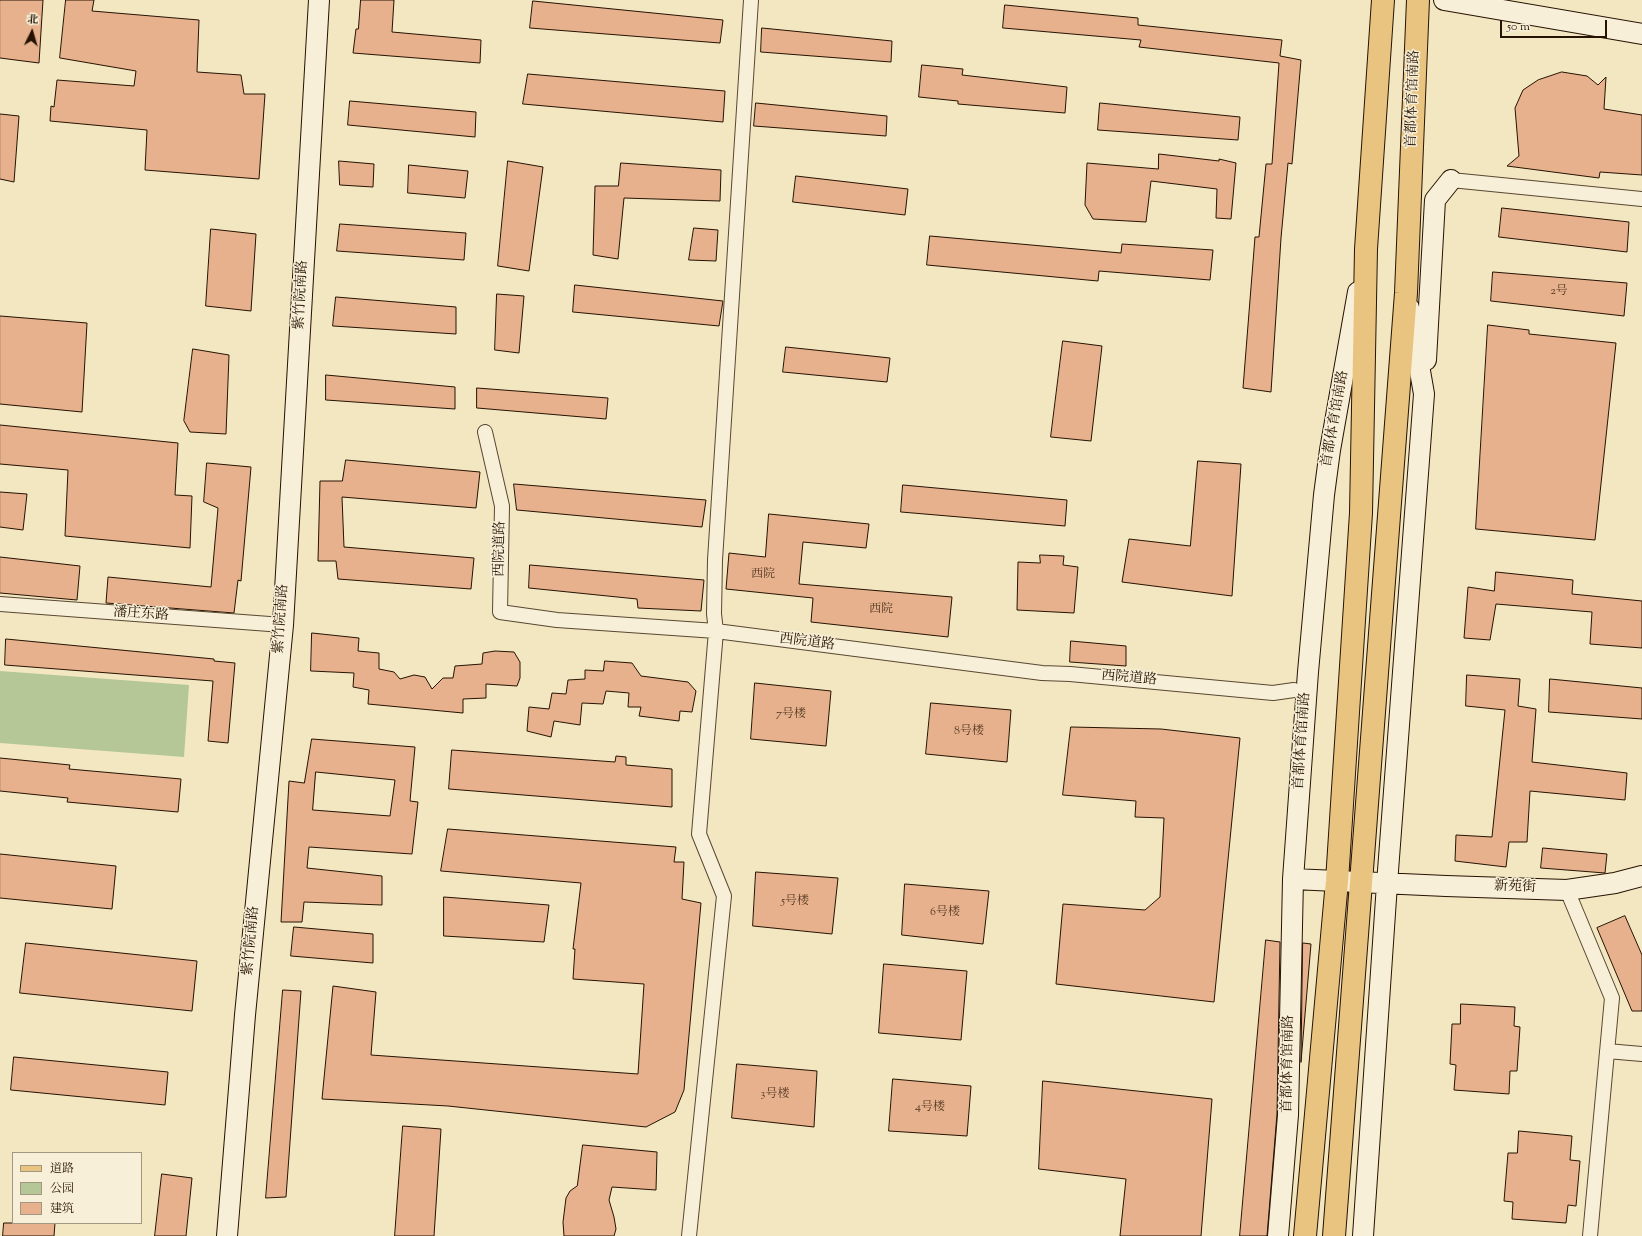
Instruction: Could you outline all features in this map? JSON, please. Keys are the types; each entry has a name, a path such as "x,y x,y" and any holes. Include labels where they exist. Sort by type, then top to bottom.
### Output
{"main road":[{"name":"首都体育馆南路","path":"1305,1236 1337,881 1361,513 1366,249 1383,0"},
{"name":"首都体育馆南路","path":"1334,1236 1406,293 1418,0"}],"street":[{"name":"紫竹院南路","path":"227,1236 245,1015 282,625 319,0"},
{"path":"689,1236 724,896 699,834 716,631 714,614 715,560 751,0"},
{"path":"1444,0 1642,34"},
{"path":"1424,394 1435,200 1451,180 1642,199"},
{"name":"首都体育馆南路","path":"1278,1236 1288,1115 1293,879 1308,672 1324,495 1330,450 1366,249"},
{"name":"首都体育馆南路","path":"1363,1236 1387,884 1424,394 1406,293"},
{"name":"西院道路","path":"485,432 502,506 500,612 557,620 716,631 1042,673 1070,674 1272,693 1294,690"},
{"name":"潘庄东路","path":"0,604 282,625"},
{"name":"新苑街","path":"1293,879 1387,884 1567,890 1615,883 1642,876"},
{"path":"1567,890 1612,998 1590,1236"},
{"path":"1607,1051 1642,1054"}],"green space":[{"path":"0,671 189,685 184,757 0,743"}],"building":[{"path":"0,0 43,0 39,63 0,58"},
{"path":"66,0 94,0 92,11 199,20 197,72 241,75 244,94 265,94 259,179 145,170 147,130 50,121 51,106 54,107 57,80 134,86 136,71 60,58"},
{"path":"361,0 394,0 392,32 481,40 480,63 353,53 356,29 358,29"},
{"path":"533,1 723,20 720,43 530,28"},
{"path":"1005,5 1138,18 1138,25 1282,40 1280,56 1301,60 1292,164 1288,163 1281,238 1271,392 1243,388 1255,237 1259,237 1266,164 1272,164 1279,63 1139,47 1141,40 1003,28"},
{"path":"762,28 892,41 891,62 761,52"},
{"path":"922,65 963,69 962,75 1067,87 1065,113 958,104 958,101 919,97"},
{"path":"1562,72 1587,76 1598,85 1606,77 1604,109 1642,115 1642,175 1600,172 1599,178 1507,166 1519,156 1515,108 1523,90 1538,80"},
{"path":"528,74 725,91 723,122 523,104"},
{"path":"350,101 476,112 475,137 348,125"},
{"path":"756,103 887,116 886,136 754,126"},
{"path":"1100,103 1240,117 1238,140 1098,130"},
{"path":"0,114 19,116 14,182 0,179"},
{"path":"1159,154 1219,161 1219,159 1236,163 1231,219 1216,218 1217,189 1151,181 1146,222 1093,219 1085,205 1087,163 1158,169"},
{"path":"339,161 374,164 373,187 340,185"},
{"path":"508,161 543,167 529,271 498,266"},
{"path":"621,163 721,170 720,201 624,198 618,259 593,255 595,186 618,186"},
{"path":"409,165 468,171 465,198 408,193"},
{"path":"796,176 908,189 905,215 793,202"},
{"path":"1502,208 1629,222 1627,252 1499,237"},
{"path":"340,224 466,233 464,260 337,251"},
{"path":"694,228 718,230 716,261 689,260"},
{"path":"211,229 256,234 251,311 206,306"},
{"path":"930,236 1121,253 1122,244 1213,250 1210,280 1099,271 1098,281 927,265"},
{"path":"1493,272 1627,283 1624,316 1491,301"},
{"path":"575,285 723,301 719,326 573,312"},
{"path":"497,294 524,296 519,353 495,350"},
{"path":"336,297 456,307 456,334 333,326"},
{"path":"0,316 87,323 82,412 0,404"},
{"path":"1488,325 1529,330 1529,334 1616,343 1595,540 1476,529"},
{"path":"1063,341 1102,346 1091,441 1051,437"},
{"path":"786,347 890,358 887,382 783,372"},
{"path":"193,349 229,355 226,434 190,432 184,421"},
{"path":"326,375 455,387 455,409 326,400"},
{"path":"477,388 608,398 606,419 477,408"},
{"path":"0,425 178,443 175,495 192,496 190,548 65,536 68,470 0,464"},
{"path":"346,460 480,472 476,508 342,497 344,547 474,558 471,589 338,579 336,561 318,561 320,481 342,481"},
{"path":"1198,461 1241,464 1232,596 1122,582 1129,539 1190,546"},
{"path":"207,463 251,467 241,581 238,580 234,613 106,603 108,577 211,587 218,508 204,502"},
{"path":"514,484 706,500 702,527 517,510"},
{"path":"903,485 1067,500 1065,526 901,512"},
{"path":"0,492 27,494 23,530 0,527"},
{"path":"769,514 869,524 866,548 803,542 799,584 952,597 948,637 811,622 813,598 726,589 729,553 765,557"},
{"path":"1040,555 1064,556 1063,565 1078,567 1074,613 1017,610 1018,562 1040,563"},
{"path":"0,557 80,566 77,600 0,593"},
{"path":"530,565 704,580 701,611 638,608 637,599 529,588"},
{"path":"1496,572 1573,580 1572,594 1642,601 1642,648 1590,644 1592,612 1496,604 1490,640 1464,638 1468,587 1494,591"},
{"path":"312,633 359,638 358,651 379,653 379,669 394,672 400,679 414,675 425,677 432,689 443,678 453,678 455,666 482,664 483,653 495,651 514,652 520,662 520,678 517,686 486,684 486,698 463,699 463,713 368,704 369,690 353,687 354,673 311,671"},
{"path":"6,639 214,659 214,661 235,663 228,743 208,741 213,681 5,665"},
{"path":"1071,641 1126,646 1126,666 1070,662"},
{"path":"605,661 632,663 641,676 688,682 696,691 692,712 680,711 679,721 639,716 641,707 628,707 629,693 606,691 603,704 582,703 580,725 554,721 551,737 527,731 529,707 549,709 552,693 566,694 568,680 585,679 585,670 603,671"},
{"path":"1467,675 1520,679 1518,706 1536,709 1532,762 1627,773 1625,800 1530,791 1527,842 1509,842 1506,867 1455,861 1456,835 1492,837 1505,710 1466,706"},
{"path":"1550,679 1642,688 1642,719 1549,712"},
{"path":"755,683 831,691 826,746 751,739"},
{"path":"931,703 1011,710 1007,762 926,754"},
{"path":"1071,727 1161,729 1240,738 1214,1002 1056,984 1063,904 1145,910 1160,897 1164,818 1135,817 1136,801 1063,795"},
{"path":"312,739 415,747 410,801 418,802 412,854 309,847 307,868 382,876 382,905 304,902 302,922 281,922 289,781 304,783","holes":["316,772 395,780 390,816 313,810"]},
{"path":"452,750 615,762 616,756 626,757 626,765 672,769 672,807 449,789"},
{"path":"0,758 70,765 69,769 181,779 178,812 67,802 68,798 0,791"},
{"path":"448,829 676,847 674,862 684,862 682,899 701,903 684,1090 675,1112 646,1127 448,1106 322,1099 333,986 376,992 371,1055 638,1074 644,984 573,979 575,949 573,949 581,883 441,871"},
{"path":"1543,848 1607,854 1605,873 1541,868"},
{"path":"0,854 116,866 112,909 0,898"},
{"path":"756,872 838,878 832,934 753,926"},
{"path":"905,884 989,891 983,944 902,935"},
{"path":"444,897 549,905 544,942 444,936"},
{"path":"1625,916 1642,955 1642,1011 1632,1011 1597,928"},
{"path":"294,927 373,934 373,963 291,956"},
{"path":"1266,940 1280,942 1277,1114 1267,1236 1240,1236"},
{"path":"26,943 197,961 192,1011 20,993"},
{"path":"1303,943 1311,944 1301,1062"},
{"path":"884,964 967,971 961,1040 879,1033"},
{"path":"283,990 301,991 286,1197 266,1198"},
{"path":"1461,1004 1515,1007 1514,1026 1520,1027 1517,1071 1510,1071 1509,1094 1454,1090 1456,1065 1450,1064 1452,1024 1460,1024"},
{"path":"14,1057 168,1072 165,1105 11,1090"},
{"path":"737,1064 817,1071 814,1127 732,1118"},
{"path":"893,1079 971,1086 967,1136 889,1131"},
{"path":"1043,1081 1212,1099 1201,1236 1120,1236 1126,1179 1039,1169"},
{"path":"403,1126 441,1129 434,1236 395,1236"},
{"path":"1519,1131 1572,1136 1570,1160 1580,1161 1576,1206 1568,1205 1566,1223 1512,1219 1513,1202 1504,1201 1508,1153 1517,1153"},
{"path":"583,1145 657,1152 656,1190 612,1187 609,1200 616,1229 614,1236 564,1236 563,1222 566,1198 570,1191 577,1186"},
{"path":"162,1174 192,1178 186,1236 155,1236"},
{"path":"4,1223 55,1224 54,1236 3,1236"}]}
